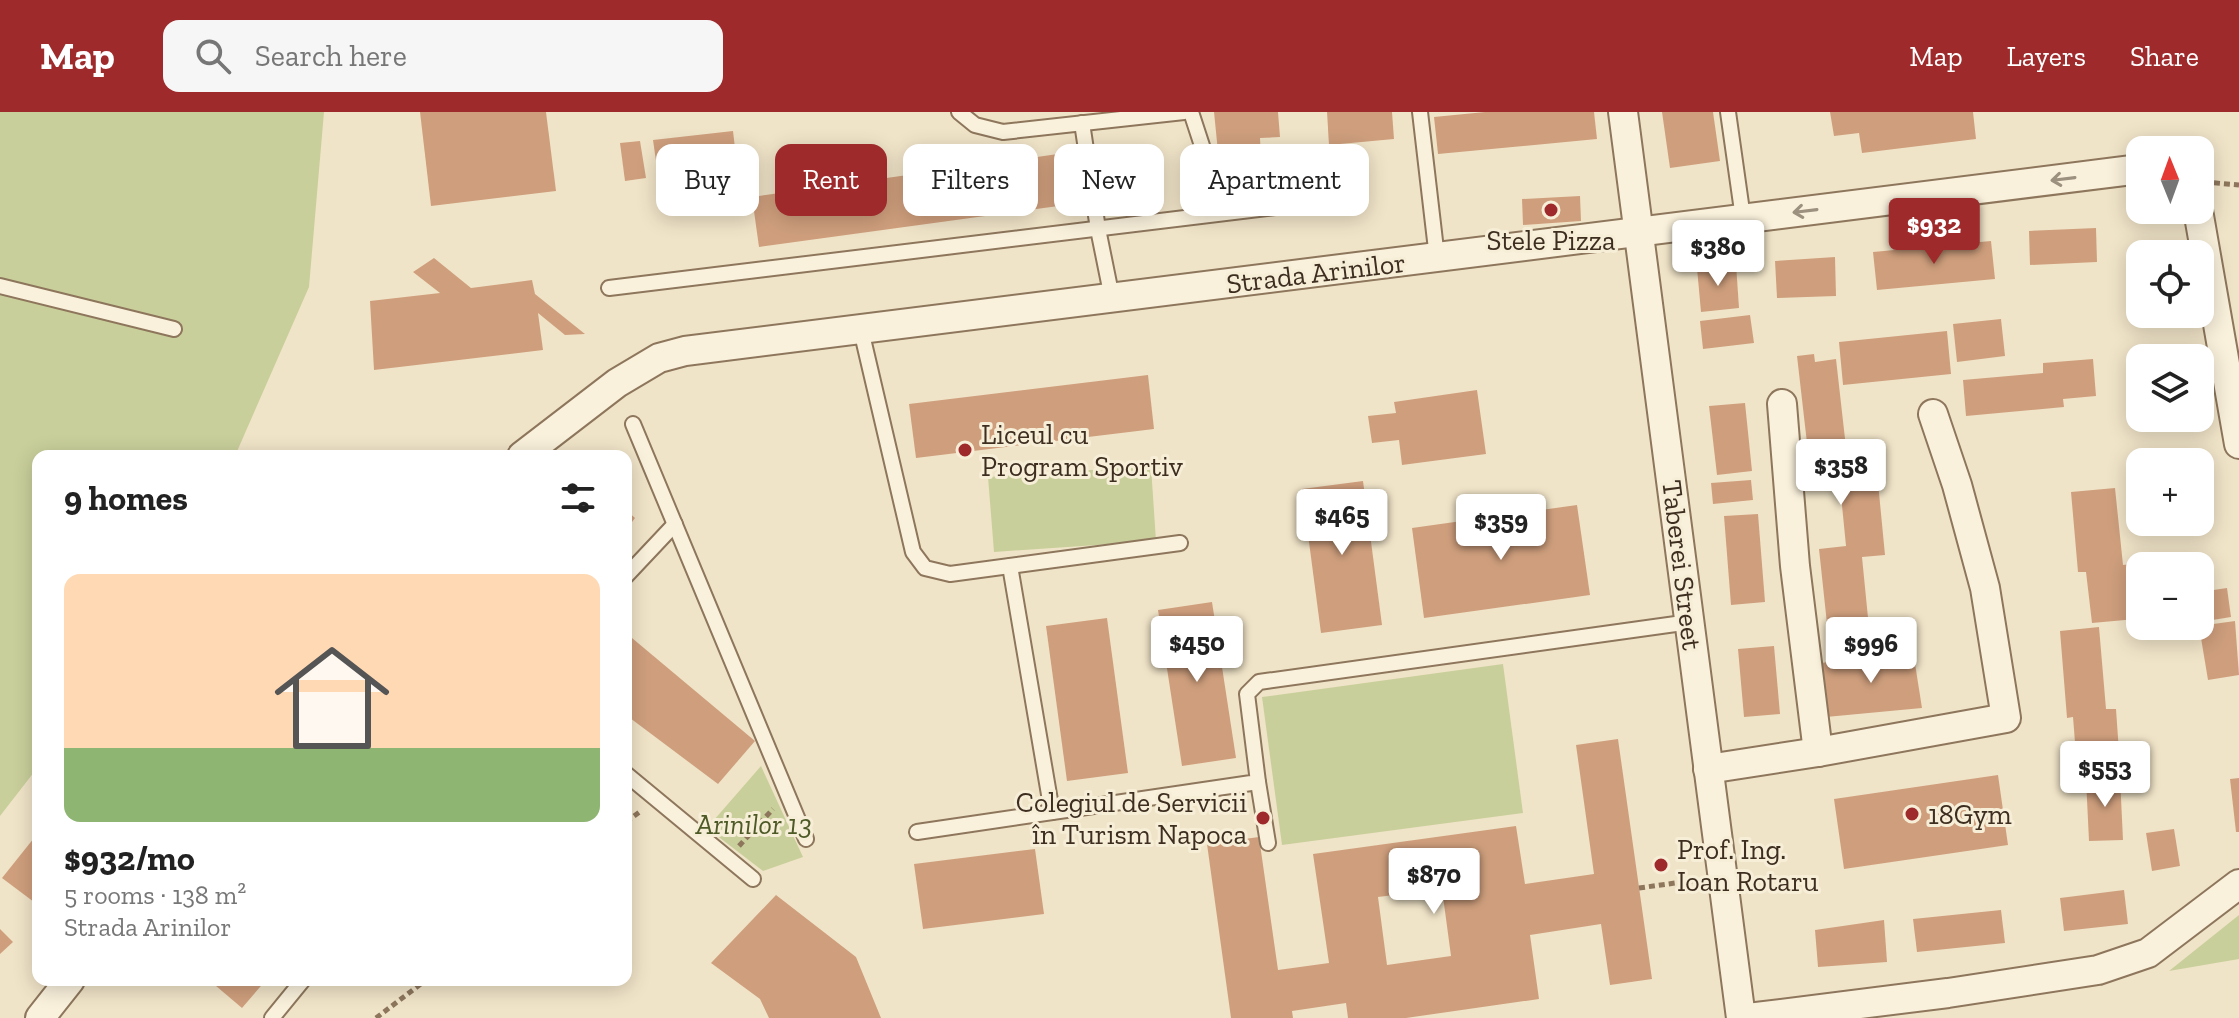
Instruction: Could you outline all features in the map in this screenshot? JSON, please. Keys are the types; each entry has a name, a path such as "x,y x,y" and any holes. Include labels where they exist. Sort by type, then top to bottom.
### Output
{"street":[{"name":"Taberei Street","path":"1623,112 1741,1018"},
{"name":"Strada Arinilor","path":"530,450 617,383 659,358 685,351 2126,171"},
{"path":"2201,224 2230,341 2239,444"},
{"path":"1782,404 1795,566 1818,752"},
{"path":"1708,769 2006,718 1985,588 1957,485 1933,414"},
{"path":"1748,1018 1948,993 2098,970 2148,953 2239,884"},
{"path":"40,1018 65,986"}],"lane":[{"path":"959,112 975,125 1003,132 1184,112"},
{"path":"1191,112 1201,144"},
{"path":"1420,112 1437,258"},
{"path":"1728,112 1743,218"},
{"path":"1082,123 1112,298"},
{"path":"609,288 1200,216"},
{"path":"0,286 174,329"},
{"path":"861,330 913,552 925,568 950,574 1180,543"},
{"path":"633,424 806,839"},
{"path":"632,570 675,524"},
{"path":"1010,566 1052,812"},
{"path":"1268,843 1247,694 1259,682 1690,622"},
{"path":"632,779 753,879"},
{"path":"917,832 1258,782"},
{"path":"272,1018 298,986"}],"path":[{"path":"2214,183 2239,185"},
{"path":"727,859 787,793"},
{"path":"1639,888 1722,877"},
{"path":"376,1018 418,986"}],"green space":[{"path":"0,112 324,112 309,287 238,450 32,450 32,775 0,816"},
{"path":"1151,466 1156,541 994,552 988,477"},
{"path":"1503,664 1523,813 1282,845 1262,697"},
{"name":"Arinilor 13","path":"761,766 803,857 763,871 707,828"},
{"path":"2239,915 2239,959 2169,971"}],"building":[{"path":"420,112 546,112 556,191 431,206"},
{"path":"1214,112 1278,112 1280,137 1260,138 1260,144 1217,144"},
{"path":"1327,112 1392,112 1394,139 1329,144"},
{"path":"1485,112 1594,112 1597,139 1438,154 1434,117"},
{"path":"1662,112 1713,112 1720,161 1670,168"},
{"path":"1830,112 1973,112 1976,139 1862,153 1859,133 1834,136"},
{"path":"733,131 735,144 656,144 656,161 653,140"},
{"path":"640,141 646,178 625,181 620,143"},
{"path":"1054,155 1054,207 1038,209 1038,157"},
{"path":"903,176 903,216 986,216 759,247 755,216 759,216 759,196 775,194 775,216 887,216 887,178"},
{"name":"Stele Pizza","path":"1580,196 1581,221 1523,225 1522,199"},
{"path":"2096,228 2097,262 2030,265 2029,231"},
{"path":"1991,241 1995,279 1877,290 1873,252"},
{"path":"1835,257 1836,296 1777,298 1775,261"},
{"path":"434,258 471,288 532,280 535,294 585,334 565,335 538,313 543,350 374,370 370,301 440,293 413,272"},
{"path":"1736,264 1739,308 1701,312 1697,268"},
{"path":"1750,315 1754,343 1703,349 1700,321"},
{"path":"2001,319 2005,356 1957,362 1953,324"},
{"path":"1947,331 1951,374 1843,385 1839,342"},
{"path":"1814,354 1815,362 1836,359 1849,474 1877,472 1885,555 1862,557 1871,648 1830,652 1819,549 1846,546 1839,475 1811,478 1797,356"},
{"path":"2093,359 2096,396 2063,399 2064,407 1966,416 1963,380 2043,373 2043,363"},
{"path":"1148,375 1154,429 916,458 909,404"},
{"path":"1477,390 1486,454 1402,465 1399,440 1372,443 1368,416 1396,413 1394,402"},
{"path":"1745,403 1752,471 1717,475 1709,406"},
{"path":"1751,480 1753,500 1713,504 1711,483"},
{"path":"1363,481 1382,625 1321,633 1302,489"},
{"path":"2115,488 2123,565 2126,565 2126,620 2092,623 2086,572 2078,572 2071,492"},
{"path":"1577,505 1590,595 1424,618 1412,528"},
{"path":"1758,514 1765,602 1731,605 1724,516"},
{"path":"2227,588 2231,617 2214,620 2214,590"},
{"path":"1212,602 1236,758 1182,766 1158,610"},
{"path":"1107,618 1128,773 1067,781 1046,626"},
{"path":"2235,621 2239,675 2208,680 2201,640 2214,640 2214,624"},
{"path":"2099,627 2106,709 2116,709 2119,752 2076,755 2073,717 2067,718 2060,631"},
{"path":"632,638 755,741 718,784 632,720"},
{"path":"1774,646 1780,714 1744,717 1738,649"},
{"path":"1913,651 1922,708 1826,717 1821,663"},
{"path":"1618,739 1652,979 1610,985 1601,924 1530,935 1539,999 1406,1018 1348,1018 1346,1003 1292,1011 1293,1018 1231,1018 1207,844 1259,837 1278,970 1329,963 1313,854 1516,826 1525,884 1594,874 1576,745","holes":["1442,889 1451,956 1387,965 1378,897"]},
{"path":"1998,775 2008,845 1844,869 1834,799"},
{"path":"2120,777 2123,840 2089,841 2086,779"},
{"path":"2239,778 2239,832 2236,832 2230,779"},
{"path":"2174,829 2180,866 2152,871 2146,833"},
{"path":"32,840 32,900 2,878"},
{"path":"1035,849 1044,914 923,929 914,864"},
{"path":"2124,890 2128,924 2064,931 2060,898"},
{"path":"776,895 856,957 881,1018 769,1018 760,999 711,963"},
{"path":"2001,910 2005,943 1917,952 1913,919"},
{"path":"1884,920 1887,962 1818,967 1815,930"},
{"path":"0,929 13,942 0,954"},
{"path":"216,986 261,986 242,1008"}],"place":[{"name":"Stele Pizza","path":"1551,210"},
{"name":"Liceul cu Program Sportiv","path":"965,450"},
{"name":"18Gym","path":"1912,814"},
{"name":"Colegiul de Servicii în Turism Napoca","path":"1263,818"},
{"name":"Prof. Ing. Ioan Rotaru","path":"1661,865"}]}
